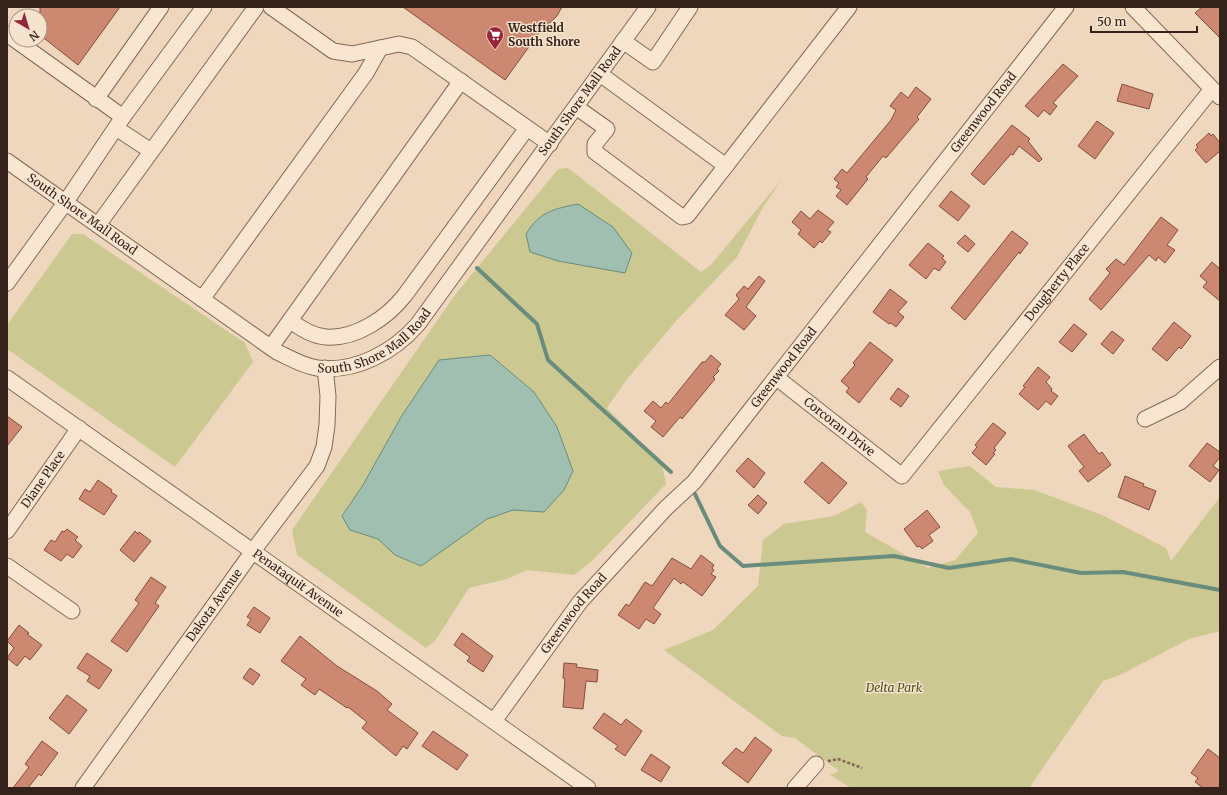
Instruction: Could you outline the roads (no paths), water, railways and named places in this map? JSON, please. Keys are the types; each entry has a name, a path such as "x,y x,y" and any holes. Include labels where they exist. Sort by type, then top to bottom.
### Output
{"street":[{"path":"96,99 161,7"},
{"path":"7,283 65,202 119,122 204,7"},
{"path":"98,226 256,7"},
{"path":"271,7 333,51 352,54 399,44 412,47 550,144"},
{"name":"South Shore Mall Road","path":"7,161 271,347 309,366 325,368 346,366 372,359 391,349 410,334 428,312 648,7"},
{"path":"623,41 653,62 690,7"},
{"path":"576,107 606,128 596,144 595,152 682,217 687,216 849,7"},
{"name":"Greenwood Road","path":"494,721 580,602 666,508 694,482 777,378 1066,7"},
{"path":"1133,7 1216,93"},
{"path":"7,34 96,99 151,151"},
{"path":"202,299 366,72 380,48"},
{"path":"600,74 726,166"},
{"path":"271,347 461,81"},
{"name":"Dougherty Place","path":"902,476 1216,93"},
{"path":"290,321 308,332 325,337 345,335 384,317 405,295 527,128"},
{"path":"1144,419 1180,402 1220,367"},
{"name":"Dakota Avenue","path":"83,788 321,458 326,438 328,410 325,368"},
{"name":"Penataquit Avenue","path":"7,378 588,788"},
{"name":"Corcoran Drive","path":"777,378 902,476"},
{"name":"Diane Place","path":"7,531 79,428"},
{"path":"7,566 72,611"},
{"path":"795,788 816,764"}],"waterway":[{"path":"477,268 537,324 548,360 671,472"},
{"path":"695,494 720,546 743,566 894,556 949,568 1011,559 1081,573 1123,572 1220,590"}],"place":[{"name":"Westfield South Shore","path":"495,50"}],"park label":[{"name":"Delta Park","path":"894,688"}]}
